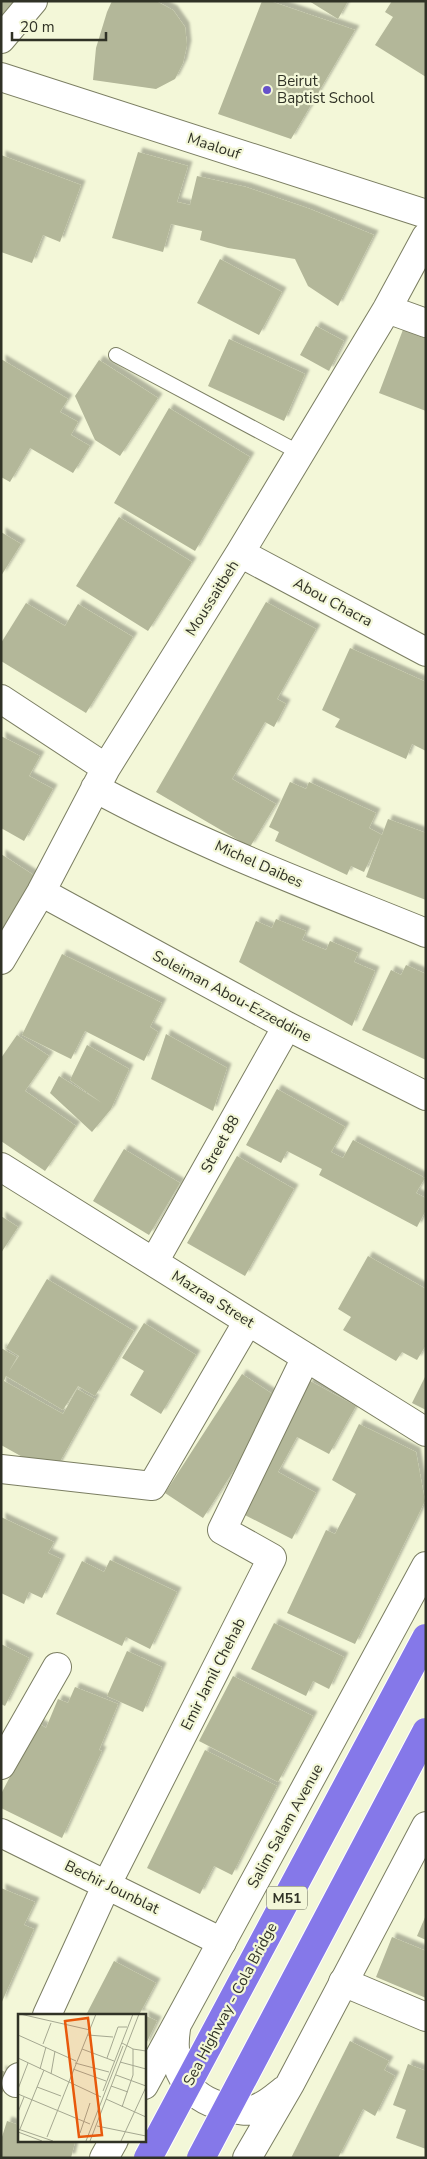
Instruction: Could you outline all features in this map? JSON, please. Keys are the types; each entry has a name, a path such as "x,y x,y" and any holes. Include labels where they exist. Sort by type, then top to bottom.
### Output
{"highway":[{"name":"Sea Highway - Cola Bridge","path":"148,2158 426,1638"},
{"name":"M51","path":"202,2158 426,1732"}],"street":[{"path":"1,39 33,1"},
{"name":"Maalouf","path":"1,78 426,214"},
{"name":"Moussaitbeh","path":"1,960 41,892 101,778 240,553 387,309 426,237"},
{"path":"387,309 426,323"},
{"name":"Abou Chacra","path":"240,553 426,652"},
{"name":"Michel Daibes","path":"1,699 101,778 129,806 285,876 426,933"},
{"name":"Soleiman Abou-Ezzeddine","path":"41,892 286,1026 426,1096"},
{"name":"Street 88","path":"154,1262 286,1026"},
{"name":"Mazraa Street","path":"1,1167 426,1432"},
{"path":"1,1469 152,1486 248,1321"},
{"name":"Emir Jamil Chehab","path":"47,2014 106,1884 272,1558 222,1530 306,1357"},
{"name":"Salim Salam Avenue","path":"145,2083 426,1566"},
{"path":"1,1765 57,1667"},
{"path":"247,2158 290,2084 343,1982 418,1856 426,1826"},
{"name":"Bechir Jounblat","path":"1,1833 222,1942"},
{"path":"343,1982 426,2017"},
{"path":"176,2025 174,2043 176,2061 182,2079 207,2101 238,2110 254,2110 270,2102 290,2084"},
{"path":"104,2158 113,2142"}],"lane":[{"path":"116,355 300,453"}],"building":[{"path":"1,1 19,1 1,25"},
{"path":"112,1 156,1 173,10 185,27 187,45 183,63 175,79 156,89 93,80 96,48"},
{"path":"262,1 270,1 355,30 291,139 218,114"},
{"path":"309,1 348,1 338,19"},
{"path":"392,1 426,1 426,77 375,45 393,17 385,12"},
{"path":"138,152 188,166 177,202 190,205 197,176 246,187 310,209 374,235 338,306 308,286 295,259 228,248 200,240 202,231 171,224 163,252 112,238"},
{"path":"1,155 81,185 60,242 43,235 32,263 1,252"},
{"path":"220,259 282,292 259,335 197,303"},
{"path":"316,326 344,341 329,371 300,355"},
{"path":"404,327 426,335 426,411 379,393"},
{"path":"229,339 305,374 284,421 208,386"},
{"path":"1,359 68,399 60,412 78,422 71,435 90,446 73,473 30,448 10,482 1,477"},
{"path":"99,360 158,398 120,456 95,440 75,396"},
{"path":"169,408 250,457 195,551 114,503"},
{"path":"119,517 192,562 148,631 76,586"},
{"path":"1,532 21,544 1,576"},
{"path":"266,602 316,629 277,699 286,704 274,727 265,722 232,779 276,804 250,847 156,792"},
{"path":"26,603 65,626 78,604 133,637 86,713 1,661 1,643"},
{"path":"350,648 426,682 426,751 412,744 406,759 335,727 340,719 322,710"},
{"path":"1,736 40,756 29,776 53,789 24,841 1,828"},
{"path":"290,782 306,789 309,782 376,813 369,828 382,835 388,819 426,833 426,900 366,877 381,836 364,872 351,866 347,875 275,841 279,832 269,827"},
{"path":"1,854 35,876 1,932"},
{"path":"276,919 306,931 302,940 326,950 330,941 358,953 354,962 375,971 352,1026 239,962 256,921 272,928"},
{"path":"62,954 162,1003 150,1027 158,1032 144,1061 85,1031 71,1059 22,1035"},
{"path":"406,965 426,974 426,1060 362,1030 391,970 401,975"},
{"path":"166,1034 227,1068 213,1111 151,1079"},
{"path":"17,1035 49,1056 25,1091 76,1126 45,1171 1,1141 1,1058"},
{"path":"87,1045 129,1069 111,1109 92,1132 50,1093 59,1076 102,1103 70,1080"},
{"path":"277,1089 345,1127 331,1152 343,1158 353,1140 425,1178 416,1193 426,1198 426,1210 417,1227 319,1175 322,1169 287,1151 281,1163 246,1145"},
{"path":"124,1149 180,1183 149,1235 93,1201"},
{"path":"237,1156 294,1189 245,1276 187,1243"},
{"path":"1,1216 18,1227 1,1253"},
{"path":"368,1256 426,1289 426,1345 417,1360 402,1352 396,1361 343,1330 351,1317 338,1309"},
{"path":"47,1279 134,1331 95,1396 78,1386 63,1410 6,1376 4,1381 63,1414 77,1389 95,1399 53,1474 1,1445 1,1348 17,1357 8,1373 19,1356 6,1348"},
{"path":"144,1323 196,1355 161,1414 130,1395 144,1371 122,1358"},
{"path":"242,1374 280,1399 203,1518 165,1493"},
{"path":"426,1375 426,1410 412,1403"},
{"path":"310,1381 356,1406 329,1454 297,1437 278,1472 316,1493 292,1539 239,1512"},
{"path":"359,1424 416,1452 425,1501 355,1644 287,1613 326,1530 335,1534 356,1494 332,1480"},
{"path":"1,1517 54,1542 48,1553 61,1559 42,1598 29,1592 24,1604 1,1593"},
{"path":"110,1560 177,1592 150,1649 126,1637 122,1646 56,1614 82,1561 104,1572"},
{"path":"274,1623 344,1657 329,1689 313,1681 306,1696 251,1669"},
{"path":"1,1644 29,1658 5,1706 1,1704"},
{"path":"127,1651 162,1667 143,1712 107,1696"},
{"path":"233,1676 313,1716 278,1782 199,1741"},
{"path":"75,1687 118,1704 99,1750 102,1751 62,1838 1,1808 1,1794 38,1723 46,1728 58,1699 68,1703"},
{"path":"205,1750 277,1786 232,1875 214,1866 200,1894 147,1868"},
{"path":"1,1888 35,1902 24,1925 34,1929 1,2004"},
{"path":"426,1915 426,1940 417,1936"},
{"path":"392,1937 426,1951 426,1998 376,1977"},
{"path":"114,1961 156,1983 140,2013 142,2014 87,2014"},
{"path":"145,2015 157,2021 145,2046"},
{"path":"350,2041 389,2061 384,2070 395,2076 375,2116 363,2109 338,2158 291,2158"},
{"path":"408,2064 426,2071 426,2149 396,2138 406,2110 393,2105"},
{"path":"1,2070 12,2075 1,2095"},
{"path":"7,2121 18,2125 18,2142 75,2142 71,2158 1,2158 1,2140"}],"place":[{"name":"Beirut Baptist School","path":"267,90"}]}
